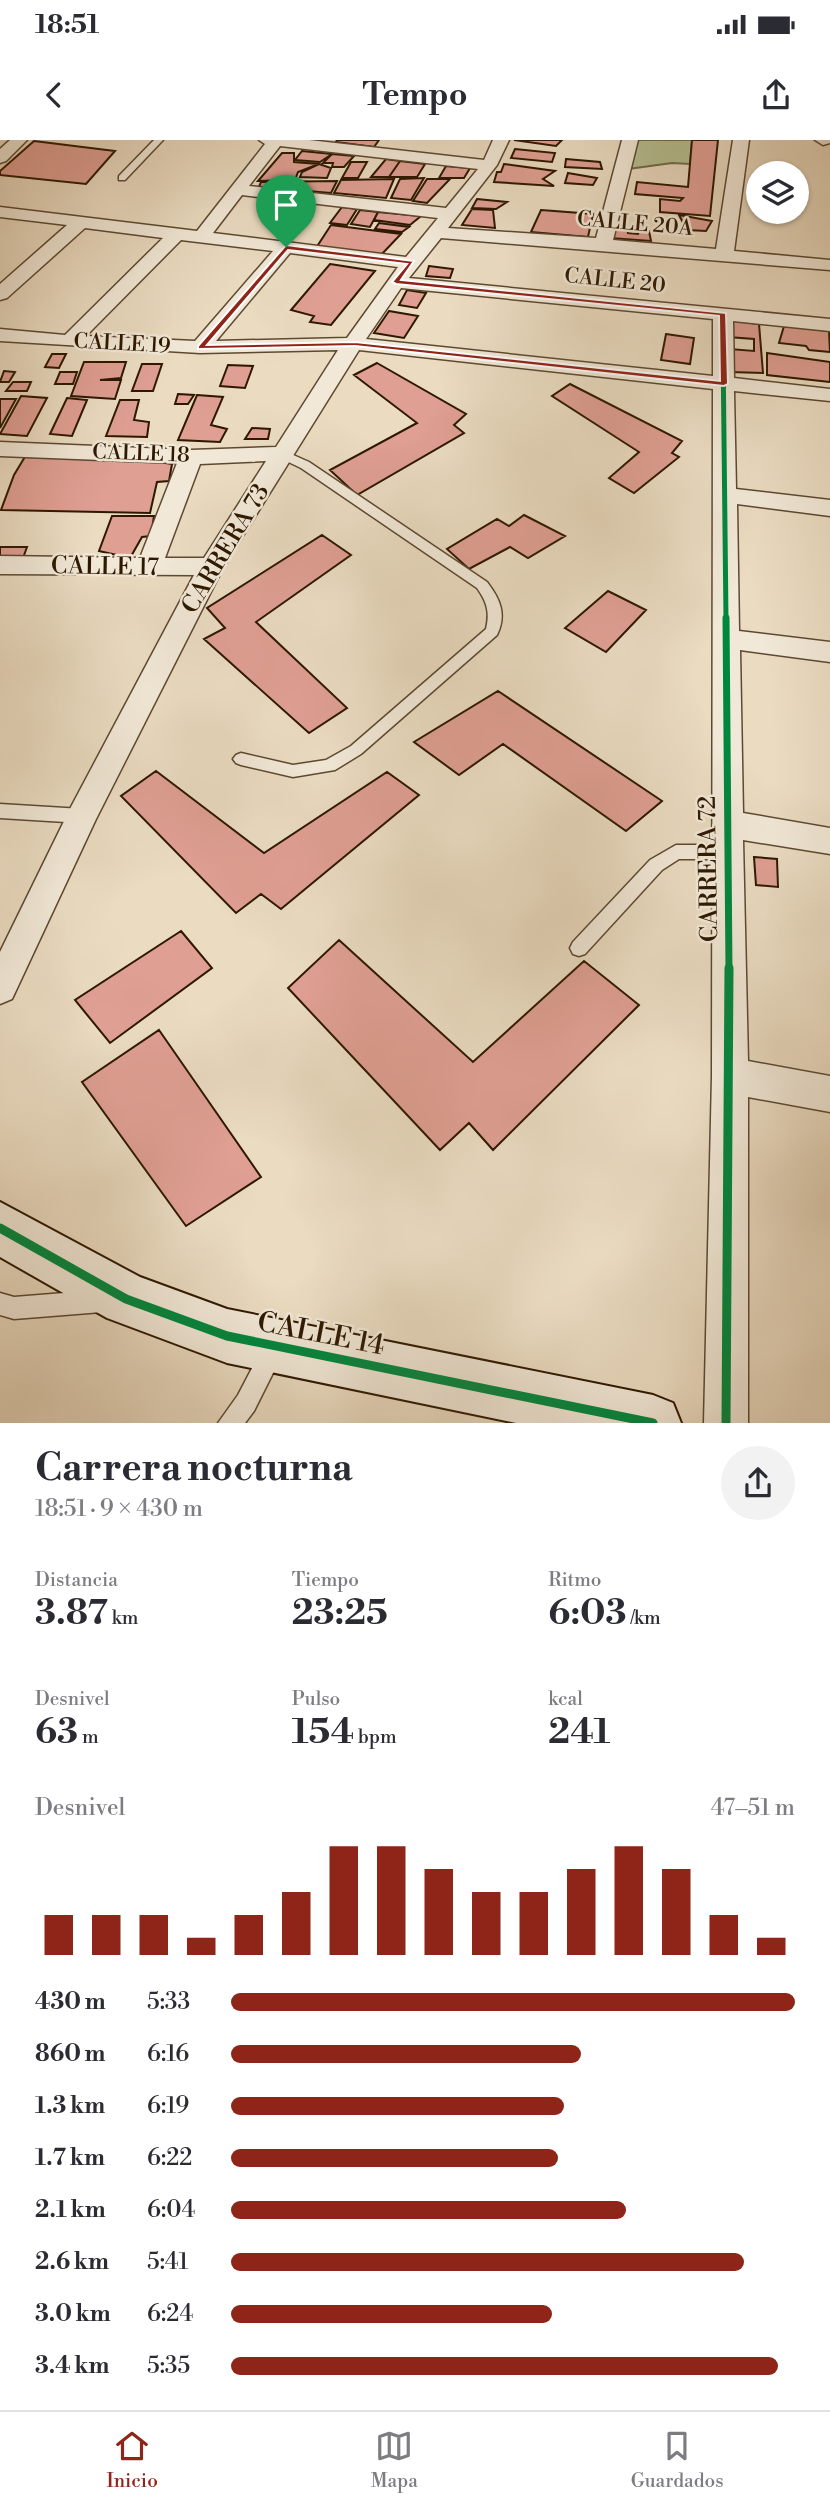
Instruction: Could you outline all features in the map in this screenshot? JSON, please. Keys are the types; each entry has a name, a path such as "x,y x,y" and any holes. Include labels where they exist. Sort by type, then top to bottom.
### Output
{"street":[{"path":"0,158 19,140"},
{"path":"201,237 273,140 382,146 489,165"},
{"name":"CARRERA 73","path":"1,983 82,816 211,567 396,282 489,165 501,140"},
{"path":"603,244 630,140"},
{"path":"724,254 741,140"},
{"path":"238,190 450,214"},
{"path":"0,212 412,263"},
{"path":"0,294 80,222"},
{"name":"CALLE 20A","path":"436,232 724,254 830,265"},
{"path":"70,341 177,234"},
{"path":"200,347 286,247"},
{"name":"CALLE 20","path":"396,282 830,325"},
{"name":"CARRERA 72","path":"723,314 730,1076 726,1423"},
{"name":"CALLE 19","path":"0,335 200,347 355,344 830,395"},
{"path":"0,472 5,449"},
{"name":"CALLE 18","path":"5,449 191,457 282,454"},
{"path":"149,568 191,457"},
{"path":"725,495 830,508"},
{"name":"CALLE 17","path":"0,565 211,567"},
{"path":"727,639 830,652"},
{"path":"728,838 830,841"},
{"path":"730,1076 830,1094"},
{"name":"CALLE 14","path":"0,1228 126,1299 227,1336 653,1423"}],"lane":[{"path":"122,178 159,140"},
{"path":"241,759 293,771 328,766 356,750 492,631 497,615 496,603 482,585 305,464 282,454"},
{"path":"0,811 82,816"},
{"path":"579,948 656,865 676,852 728,838"},
{"path":"0,1304 14,1308 126,1299"},
{"path":"230,1423 246,1403 276,1346"}],"green space":[{"path":"634,140 692,140 690,164 672,163 628,169"}],"building":[{"path":"379,140 374,147 336,142"},
{"path":"514,140 562,140 556,146"},
{"path":"692,140 718,140 710,216 660,212 660,199 680,201 683,198 635,194 637,182 688,187"},
{"path":"34,141 115,151 86,184 0,175 0,171"},
{"path":"515,149 555,153 552,162 511,158"},
{"path":"302,151 332,154 320,162 295,160"},
{"path":"282,153 294,153 294,162 319,164 298,172 295,180 258,181"},
{"path":"332,154 354,156 344,167 332,167 333,163 323,163"},
{"path":"386,159 400,161 389,177 371,177"},
{"path":"566,159 600,162 602,169 565,167"},
{"path":"400,161 425,164 417,177 389,177"},
{"path":"351,162 367,162 358,178 342,178"},
{"path":"319,164 331,168 327,178 300,177 302,172"},
{"path":"504,164 555,171 543,179 554,186 494,182 497,172 501,172"},
{"path":"446,166 470,168 464,178 439,178"},
{"path":"568,173 597,178 593,185 565,183"},
{"path":"424,178 411,200 391,198 400,179"},
{"path":"394,179 386,198 334,193 341,180"},
{"path":"427,179 450,179 427,203 413,201"},
{"path":"337,181 331,193 259,187 261,182"},
{"path":"477,199 507,202 496,209 472,208"},
{"path":"342,207 357,209 347,225 330,223"},
{"path":"472,209 493,210 495,228 462,225"},
{"path":"360,210 378,212 370,227 351,224"},
{"path":"541,210 593,214 588,237 531,232"},
{"path":"378,212 421,216 410,225 374,220"},
{"path":"679,215 712,221 706,231 687,230"},
{"path":"379,223 409,227 402,232 375,229"},
{"path":"331,225 401,234 381,255 316,248"},
{"path":"612,229 627,229 628,233 638,234 639,231 649,231 651,241 610,238"},
{"path":"330,264 375,271 331,325 310,322 314,316 291,310"},
{"path":"429,266 453,269 450,278 426,276"},
{"path":"407,290 426,293 417,308 399,305"},
{"path":"389,311 418,316 404,338 374,333"},
{"path":"728,320 759,324 763,373 730,372 730,349 754,351 754,339 728,337"},
{"path":"784,326 829,331 830,352 779,343"},
{"path":"666,334 694,338 690,364 661,360"},
{"path":"767,353 830,362 830,382 767,375"},
{"path":"52,354 66,354 59,368 45,367"},
{"path":"84,362 126,362 121,378 100,380 121,380 115,399 71,396"},
{"path":"377,363 466,414 454,425 464,433 357,495 330,470 417,423 354,375"},
{"path":"142,364 162,364 153,391 132,391"},
{"path":"228,365 253,366 245,388 220,386"},
{"path":"4,371 15,372 9,382 0,382"},
{"path":"60,372 77,372 73,384 55,384"},
{"path":"13,382 31,382 27,391 6,391"},
{"path":"570,384 682,441 672,453 679,457 634,493 609,478 639,452 552,396"},
{"path":"178,394 194,395 188,404 175,404"},
{"path":"197,395 223,397 211,425 227,429 220,442 178,440"},
{"path":"21,396 47,398 27,436 0,434"},
{"path":"67,398 87,400 72,436 50,434"},
{"path":"0,399 16,399 0,428"},
{"path":"120,400 139,400 134,420 149,422 147,437 106,436"},
{"path":"252,428 270,429 268,439 245,439"},
{"path":"26,455 130,457 172,464 169,481 157,482 150,513 1,510 14,475"},
{"path":"524,515 565,536 528,558 510,547 469,569 447,549 497,519 509,526"},
{"path":"112,516 154,516 151,536 142,537 130,558 99,551"},
{"path":"322,535 351,555 256,622 347,708 309,733 204,639 225,628 207,608"},
{"path":"0,547 27,547 23,558 0,558"},
{"path":"608,591 646,610 606,652 565,628"},
{"path":"498,691 662,801 626,831 503,744 459,775 414,742"},
{"path":"156,771 264,853 387,772 419,795 281,909 261,894 236,913 121,796"},
{"path":"754,857 777,859 778,887 756,885"},
{"path":"181,931 212,968 110,1043 75,1000"},
{"path":"339,940 473,1062 584,961 639,1005 493,1150 469,1123 440,1150 288,988"},
{"path":"159,1030 261,1177 186,1226 82,1082"}],"cycle path":[{"path":"723,314 730,1076 726,1423"},
{"path":"0,1228 126,1299 227,1336 653,1423"}],"route":[{"path":"286,247 412,263 396,282 723,314 724,384 355,344 200,347 286,247"}]}
